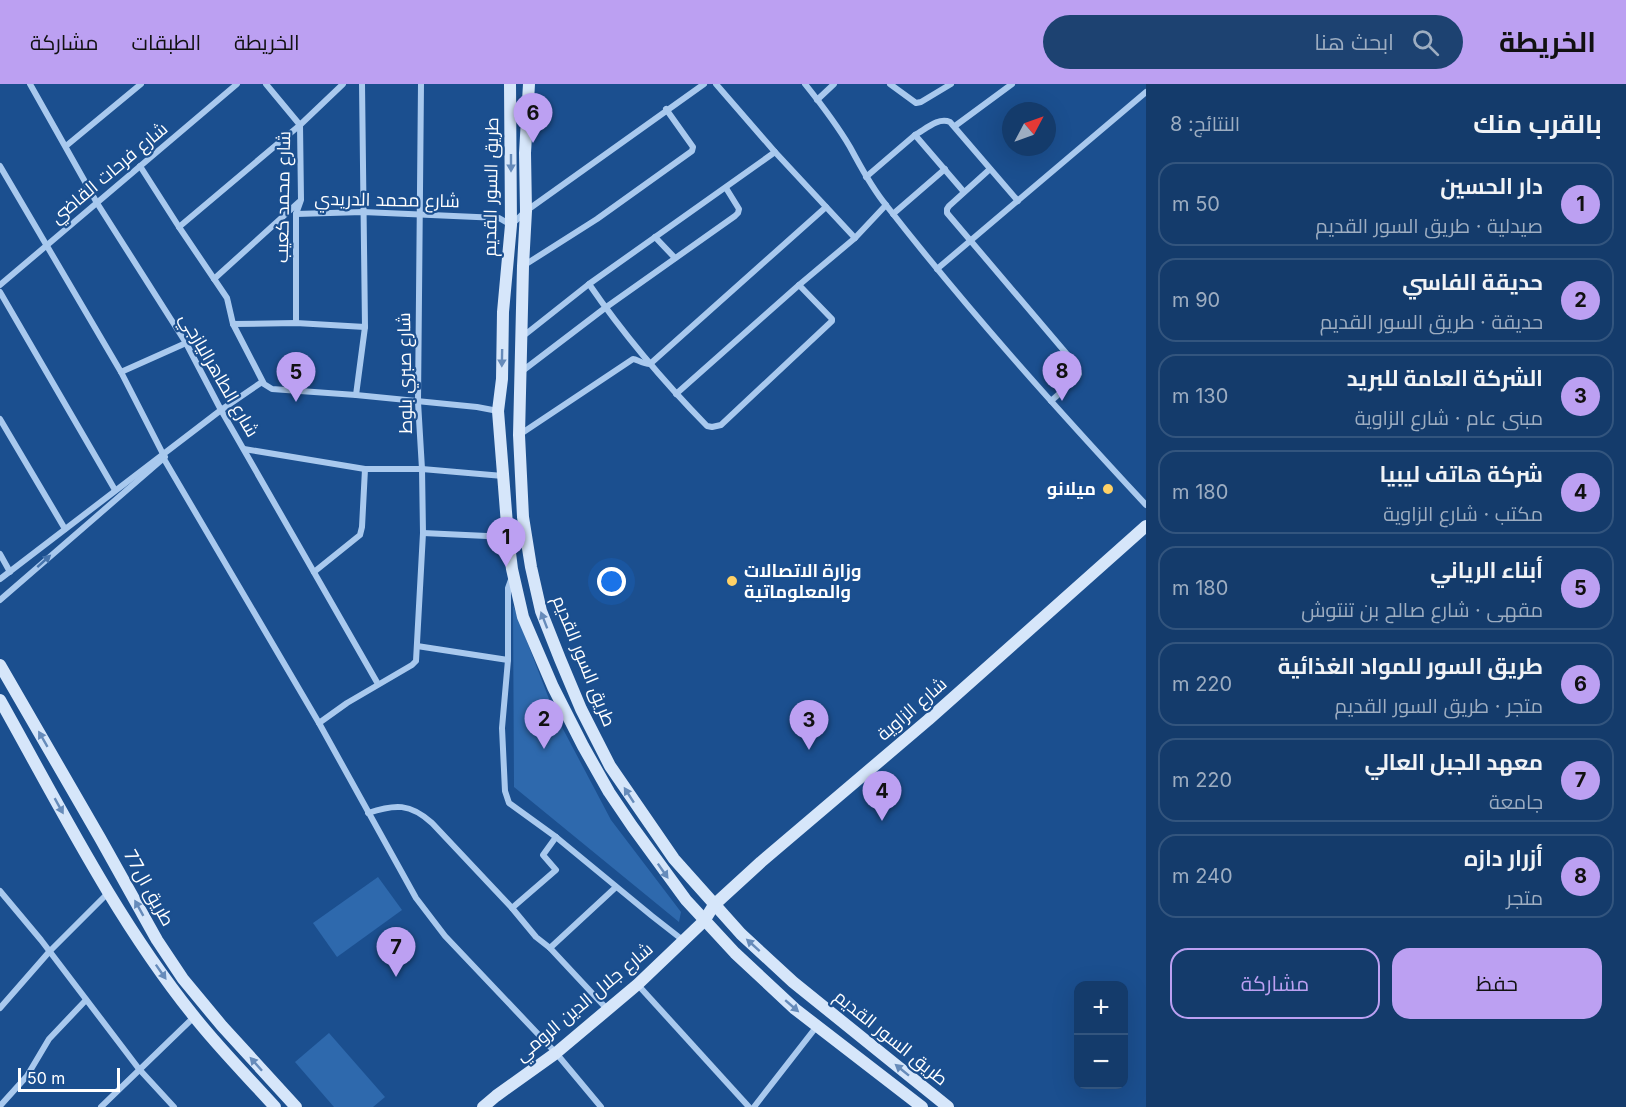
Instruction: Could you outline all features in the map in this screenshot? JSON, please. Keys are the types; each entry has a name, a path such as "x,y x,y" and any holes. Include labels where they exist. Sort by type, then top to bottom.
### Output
{"main road":[{"name":"طريق السور القديم","path":"510,84 511,225 498,411 508,537 523,617 543,666 583,746 609,792 668,877 704,921 769,985 817,1026 922,1107"},
{"name":"طريق السور القديم","path":"531,85 525,153 526,211 519,435 523,517 541,611 560,659 581,709 610,766 674,859 741,934 794,982 948,1107"},
{"name":"شارع الزاوية","path":"704,921 714,905 761,862 928,720 1146,526"},
{"path":"543,666 560,659"},
{"name":"طريق ال77","path":"0,665 157,940 183,979 222,1026 296,1107"},
{"path":"0,700 108,893 156,965 194,1017 275,1107"},
{"name":"شارع جلال الدين الرومي","path":"483,1107 556,1053 638,984 704,921"}],"street":[{"path":"66,146 141,84"},
{"name":"شارع فرحات القاضي","path":"0,285 237,84"},
{"name":"شارع محمد كعيب","path":"266,84 300,125 301,200 296,214 296,323"},
{"path":"178,227 300,125 343,84"},
{"path":"356,395 365,327 362,84"},
{"name":"شارع صبري بلوط","path":"378,684 416,661 423,533 418,402 421,84"},
{"path":"511,225 526,211 704,84"},
{"path":"716,84 774,152 855,238"},
{"path":"805,84 848,145 886,206 937,269 1051,402 1146,505"},
{"path":"817,100 834,84"},
{"path":"890,84 916,103 951,84"},
{"path":"954,126 1012,84"},
{"name":"شارع الطاهراليازجي","path":"32,85 97,203 186,343 221,410 378,684"},
{"path":"937,269 1146,92"},
{"path":"523,266 597,219 692,151 693,147 666,109"},
{"path":"866,177 915,135 942,120 954,126 1018,201"},
{"path":"915,135 964,192"},
{"path":"522,337 590,284 774,152"},
{"path":"0,166 122,372 163,456 319,723 416,898 445,936 556,1053 601,1107"},
{"path":"140,166 178,227 227,298 233,324 262,382 272,389 356,395 498,411"},
{"path":"893,214 945,169"},
{"path":"990,169 949,206 947,213 1077,366 1079,370 1077,378 1051,402"},
{"path":"521,372 605,308 738,213 739,209 726,188"},
{"name":"شارع محمد الدريدي","path":"214,279 301,200"},
{"path":"675,394 855,238 886,206"},
{"path":"519,435 633,359 640,363 650,364 826,207"},
{"name":"شارع محمد الدريدي","path":"296,214 363,212 499,218 511,225"},
{"path":"655,237 675,258"},
{"path":"590,284 605,308 675,394 707,426 712,427 721,425 832,321 799,285"},
{"path":"0,292 115,490"},
{"path":"233,324 296,323 365,327"},
{"path":"122,372 186,343"},
{"path":"0,600 182,439 262,382"},
{"path":"0,419 65,529"},
{"path":"244,449 365,469 422,469 503,476"},
{"path":"0,579 163,456"},
{"path":"314,572 360,535 365,469"},
{"path":"423,533 508,537"},
{"path":"0,554 10,572"},
{"path":"513,573 507,596 508,660 502,728 505,791 509,803 556,837 684,941"},
{"path":"417,646 508,660"},
{"path":"319,723 378,684"},
{"path":"368,813 398,807 411,808 421,813 512,908 536,937 550,948 607,1009"},
{"path":"512,908 556,870 543,855 556,837"},
{"path":"550,948 616,887"},
{"path":"0,891 41,940 139,1069 174,1107"},
{"path":"0,1008 49,952 108,893"},
{"path":"638,984 749,1107"},
{"path":"0,1106 27,1076 50,1039 86,1000"},
{"path":"101,1107 194,1017"},
{"path":"754,1107 817,1026"}],"shaded area":[{"path":"513,605 554,712 611,820 681,912 679,922 514,787"},
{"path":"378,877 402,910 337,957 313,923"},
{"path":"329,1033 385,1097 373,1107 334,1107 295,1062"}],"place":[{"name":"طريق السور للمواد الغذائية","path":"533,143"},
{"name":"أزرار دازه","path":"1062,401"},
{"name":"أبناء الرياني","path":"296,402"},
{"name":"ميلانو","path":"1108,489"},
{"name":"دار الحسين","path":"506,567"},
{"name":"وزارة الاتصالات والمعلوماتية","path":"732,581"},
{"name":"حديقة الفاسي","path":"544,749"},
{"name":"الشركة العامة للبريد","path":"809,750"},
{"name":"شركة هاتف ليبيا","path":"882,821"},
{"name":"معهد الجبل العالي","path":"396,977"}]}
